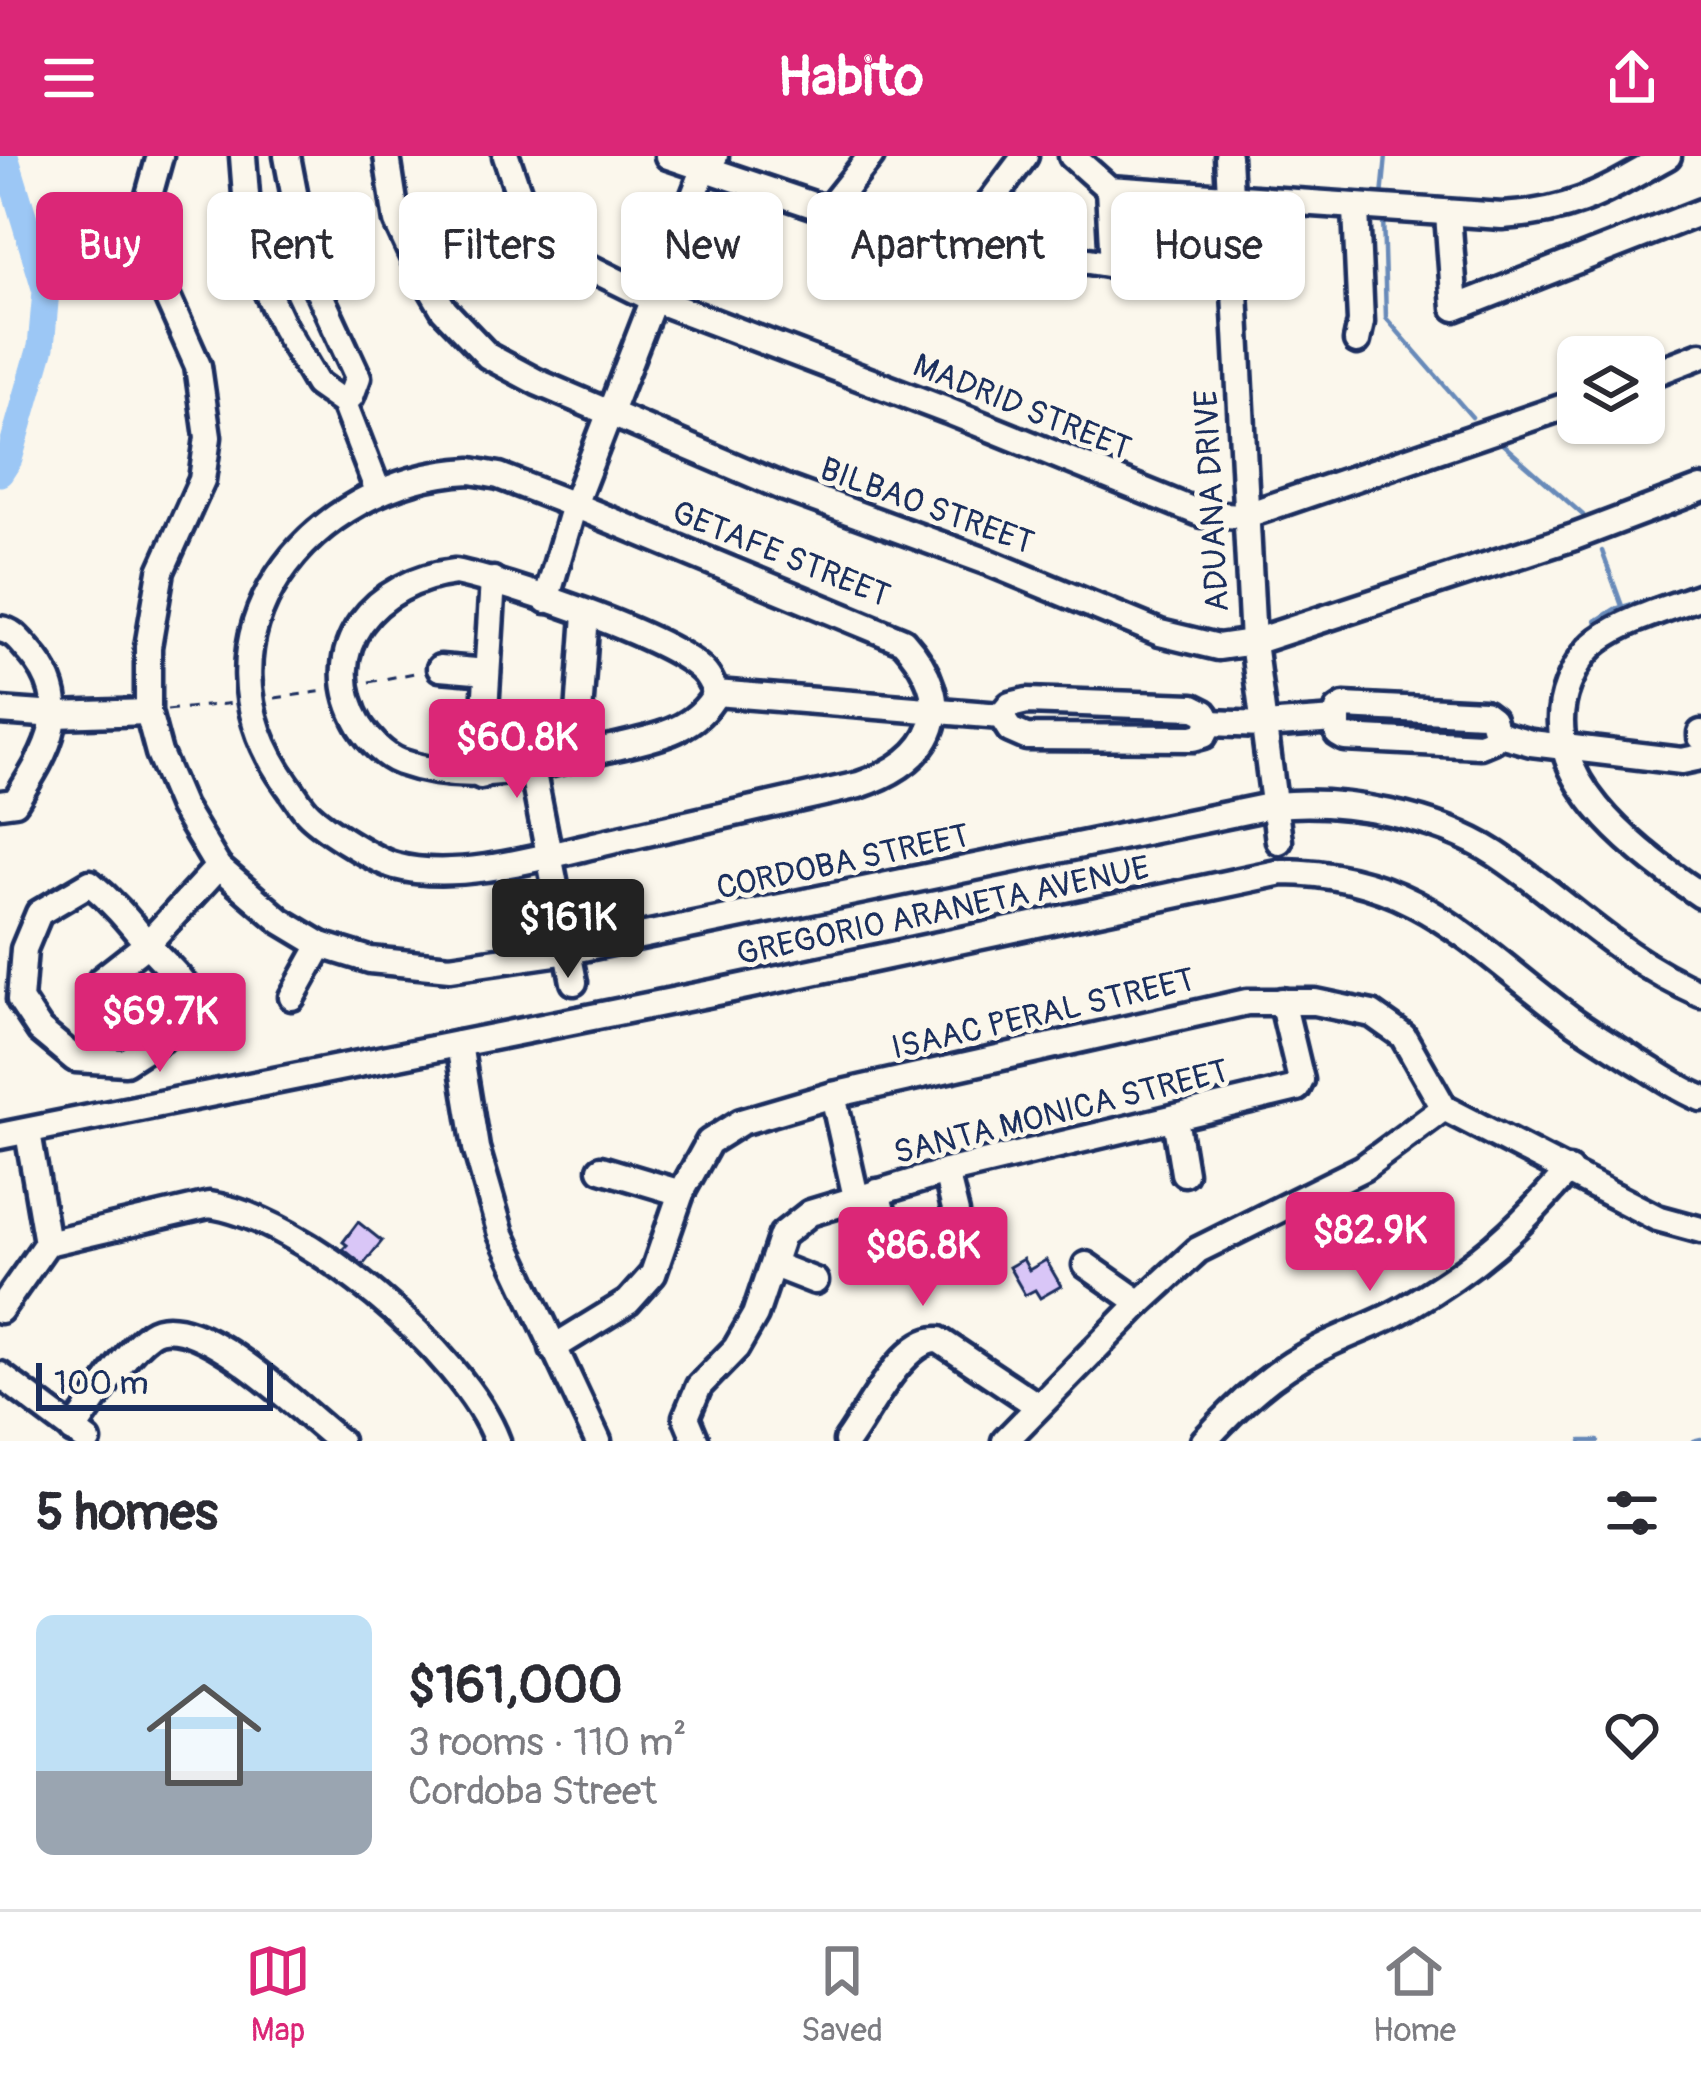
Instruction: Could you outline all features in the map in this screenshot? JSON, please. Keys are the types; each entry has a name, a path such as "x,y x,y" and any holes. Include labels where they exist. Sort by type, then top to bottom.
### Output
{"street":[{"name":"CORDOBA STREET","path":"160,156 146,206 153,265 198,366 208,437 202,480 161,571 148,646 148,712 182,807 218,867 281,921 321,945 370,960 450,968 568,951 1275,805 1309,802 1354,806 1471,840 1624,954 1701,994"},
{"path":"243,156 249,234 264,285 317,384 344,403 378,491"},
{"path":"287,156 309,271 358,377 344,403"},
{"name":"BILBAO STREET","path":"387,156 398,222 444,310 488,356 536,382 785,488 988,562 1160,633 1218,646 1253,642 1574,537 1701,489"},
{"name":"MADRID STREET","path":"506,156 527,218 548,247 621,284"},
{"path":"668,156 710,162 807,201"},
{"path":"843,192 872,156"},
{"path":"998,192 1025,156"},
{"path":"1072,156 1109,189 1146,192"},
{"name":"ADUANA DRIVE","path":"1228,156 1231,192"},
{"path":"1305,205 1448,214 1549,214 1598,196 1668,156"},
{"path":"697,192 710,162"},
{"path":"1087,261 1113,265 1109,189"},
{"path":"1356,209 1361,322 1357,341"},
{"path":"1448,214 1455,308 1701,212"},
{"path":"546,600 574,505 652,300"},
{"name":"MADRID STREET","path":"655,300 1202,514 1244,516 1557,409"},
{"name":"ADUANA DRIVE","path":"1236,300 1253,642 1279,841"},
{"path":"1665,369 1701,355"},
{"name":"GETAFE STREET","path":"436,472 499,476 574,505 903,641 928,676 934,709 931,732 917,754 885,776 549,854 462,869 393,866 309,815 278,772 254,725 249,702 249,636 295,554 321,526 378,491 436,472"},
{"path":"454,572 493,580 586,614 689,660 703,670 716,693 710,705 684,727 532,768 481,776 395,760 368,738 345,688 347,659 357,628 374,605 404,584 454,572"},
{"path":"481,776 493,580"},
{"path":"1701,596 1602,637 1585,652 1564,695 1559,722 1560,746 1593,801 1622,837 1701,895"},
{"path":"577,757 586,614"},
{"path":"0,628 11,631 43,667 56,715 47,751 15,802 0,804"},
{"path":"440,668 487,672"},
{"path":"716,693 1001,716"},
{"path":"1001,716 1010,706 1027,700 1193,706 1210,723"},
{"path":"0,711 56,715 148,712"},
{"path":"1001,716 1010,730 1026,737 1193,739 1204,735 1210,723"},
{"path":"1210,723 1336,720 1336,731 1345,738 1480,745 1496,733 1531,743 1682,761 1701,757"},
{"path":"532,768 574,982"},
{"path":"101,980 146,944 218,867"},
{"name":"GREGORIO ARANETA AVENUE","path":"0,1136 1282,872 1317,872 1393,893 1432,912 1472,937 1575,1022 1701,1098"},
{"path":"90,883 121,909 146,944 187,984 194,1003 178,1028 125,1062 75,1059 40,1030 20,1000 24,949 39,913 90,883"},
{"path":"292,997 321,945"},
{"name":"ISAAC PERAL STREET","path":"553,1348 628,1303 653,1274 681,1193 709,1142 741,1122 833,1095 1246,1002 1282,1001 1372,1014 1403,1036 1444,1108"},
{"name":"SANTA MONICA STREET","path":"696,1441 686,1417 699,1386 736,1348 755,1316 782,1235 793,1225 810,1213 946,1172 1297,1088 1301,1080 1282,1001"},
{"path":"459,1044 485,1188 598,1441"},
{"path":"833,1095 866,1194 888,1234"},
{"path":"1005,1441 1198,1250 1363,1168 1444,1108 1658,1218 1701,1230"},
{"path":"1174,1118 1184,1173"},
{"path":"28,1132 47,1243"},
{"path":"601,1169 681,1193"},
{"path":"1204,1441 1278,1371 1407,1308 1494,1251 1570,1170"},
{"path":"946,1172 956,1213"},
{"path":"0,1310 47,1243 209,1205 254,1216 308,1243 434,1345 472,1394 497,1441"},
{"path":"774,1265 815,1281"},
{"path":"1086,1265 1140,1303"},
{"path":"0,1375 81,1436 137,1345 160,1328 178,1328 220,1346 338,1441"},
{"path":"847,1441 901,1361 930,1338 1038,1406"}],"path":[{"path":"148,712 345,688 440,668"}],"building":[{"path":"358,1222 382,1241 363,1265 343,1249"},
{"path":"1023,1259 1029,1270 1046,1260 1061,1286 1040,1298 1035,1290 1025,1295 1009,1267"}],"waterway":[{"path":"0,473 9,459 41,347 46,291 5,156"},
{"path":"1382,197 1386,156"},
{"path":"1383,215 1386,318 1472,417"},
{"path":"1499,441 1583,515"},
{"path":"1602,551 1622,606"},
{"path":"1596,621 1615,609 1661,596"},
{"path":"1693,1441 1701,1439"},
{"path":"1581,1441 1598,1441"}]}
